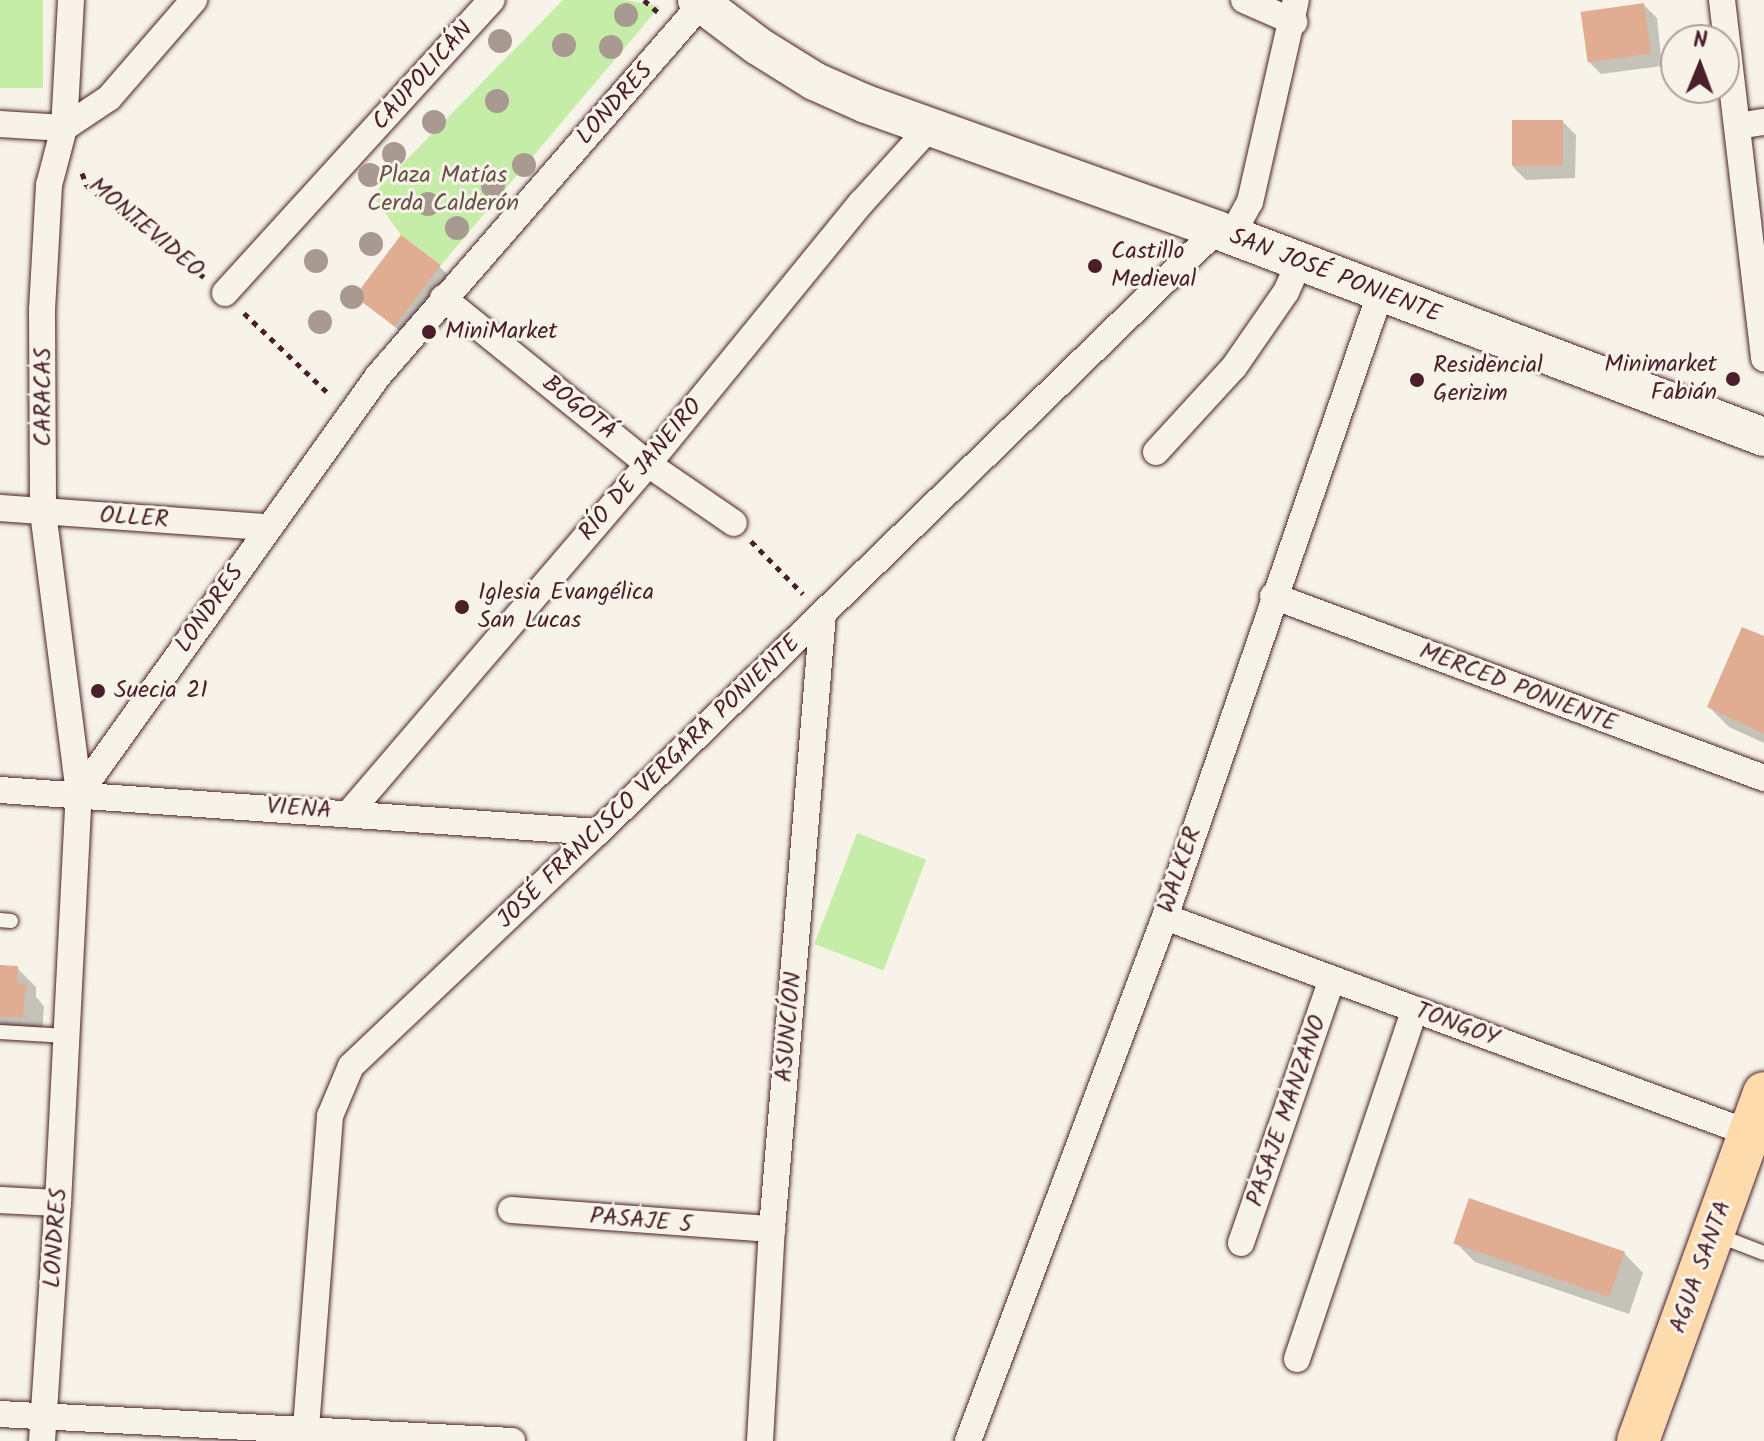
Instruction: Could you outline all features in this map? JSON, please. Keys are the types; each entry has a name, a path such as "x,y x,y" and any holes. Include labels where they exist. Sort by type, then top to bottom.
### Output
{"main road":[{"name":"AGUA SANTA","path":"1638,1441 1764,1093"}],"street":[{"name":"CARACAS","path":"71,0 64,128 49,185 42,310 43,512 79,794"},
{"path":"0,124 64,128 109,98 194,0"},
{"name":"CAUPOLICÁN","path":"225,293 492,0"},
{"path":"1244,0 1295,11"},
{"path":"1722,0 1764,359"},
{"name":"SAN JOSÉ PONIENTE","path":"699,2 814,81 1764,437"},
{"name":"LONDRES","path":"43,1429 79,794 378,376 699,2"},
{"name":"JOSÉ FRANCISCO VERGARA PONIENTE","path":"305,1437 330,1116 351,1066 1224,233 1250,202 1295,11"},
{"path":"1738,126 1764,122"},
{"name":"RÍO DE JANEIRO","path":"349,813 648,464 862,202 931,126"},
{"path":"1156,452 1234,367 1286,292 1299,263"},
{"name":"WALKER","path":"968,1441 1165,917 1273,596 1380,294"},
{"name":"BOGOTÁ","path":"443,298 648,464 734,523"},
{"name":"OLLER","path":"0,508 268,527"},
{"name":"MERCED PONIENTE","path":"1273,596 1764,778"},
{"name":"ASUNCÍON","path":"760,1441 772,1229 823,614"},
{"name":"VIENA","path":"0,790 598,832"},
{"name":"TONGOY","path":"1165,917 1749,1133"},
{"name":"PASAJE MANZANO","path":"1241,1243 1332,979"},
{"path":"1297,1359 1415,1009"},
{"path":"0,1200 58,1203"},
{"name":"PASAJE 5","path":"511,1210 772,1229"},
{"path":"0,1414 43,1429 512,1441"}],"lane":[{"path":"0,1032 67,1036"},
{"path":"1713,1234 1764,1253"}],"path":[{"name":"MONTEVIDEO","path":"64,128 87,186 225,293 328,395 339,386"},
{"path":"734,523 823,614"}],"green space":[{"path":"0,0 43,0 43,88 0,88"},
{"name":"Plaza Matías Cerda Calderón","path":"563,0 625,0 660,6 441,265 401,235 372,195"},
{"path":"857,833 926,860 883,971 814,944"}],"building":[{"path":"1644,3 1651,54 1588,62 1581,12"},
{"path":"1512,120 1563,120 1563,166 1512,166"},
{"path":"401,235 441,265 395,327 355,296"},
{"path":"1742,627 1764,636 1764,734 1707,707"},
{"path":"0,965 18,966 17,983 26,984 23,1018 0,1017"},
{"path":"1469,1198 1625,1252 1609,1297 1453,1243"}],"place":[{"name":"Castillo Medieval","path":"1095,266"},
{"name":"MiniMarket","path":"429,332"},
{"name":"Minimarket Fabián","path":"1733,379"},
{"name":"Residencial Gerizim","path":"1417,380"},
{"name":"Iglesia Evangélica San Lucas","path":"462,607"},
{"name":"Suecia 21","path":"98,691"}]}
